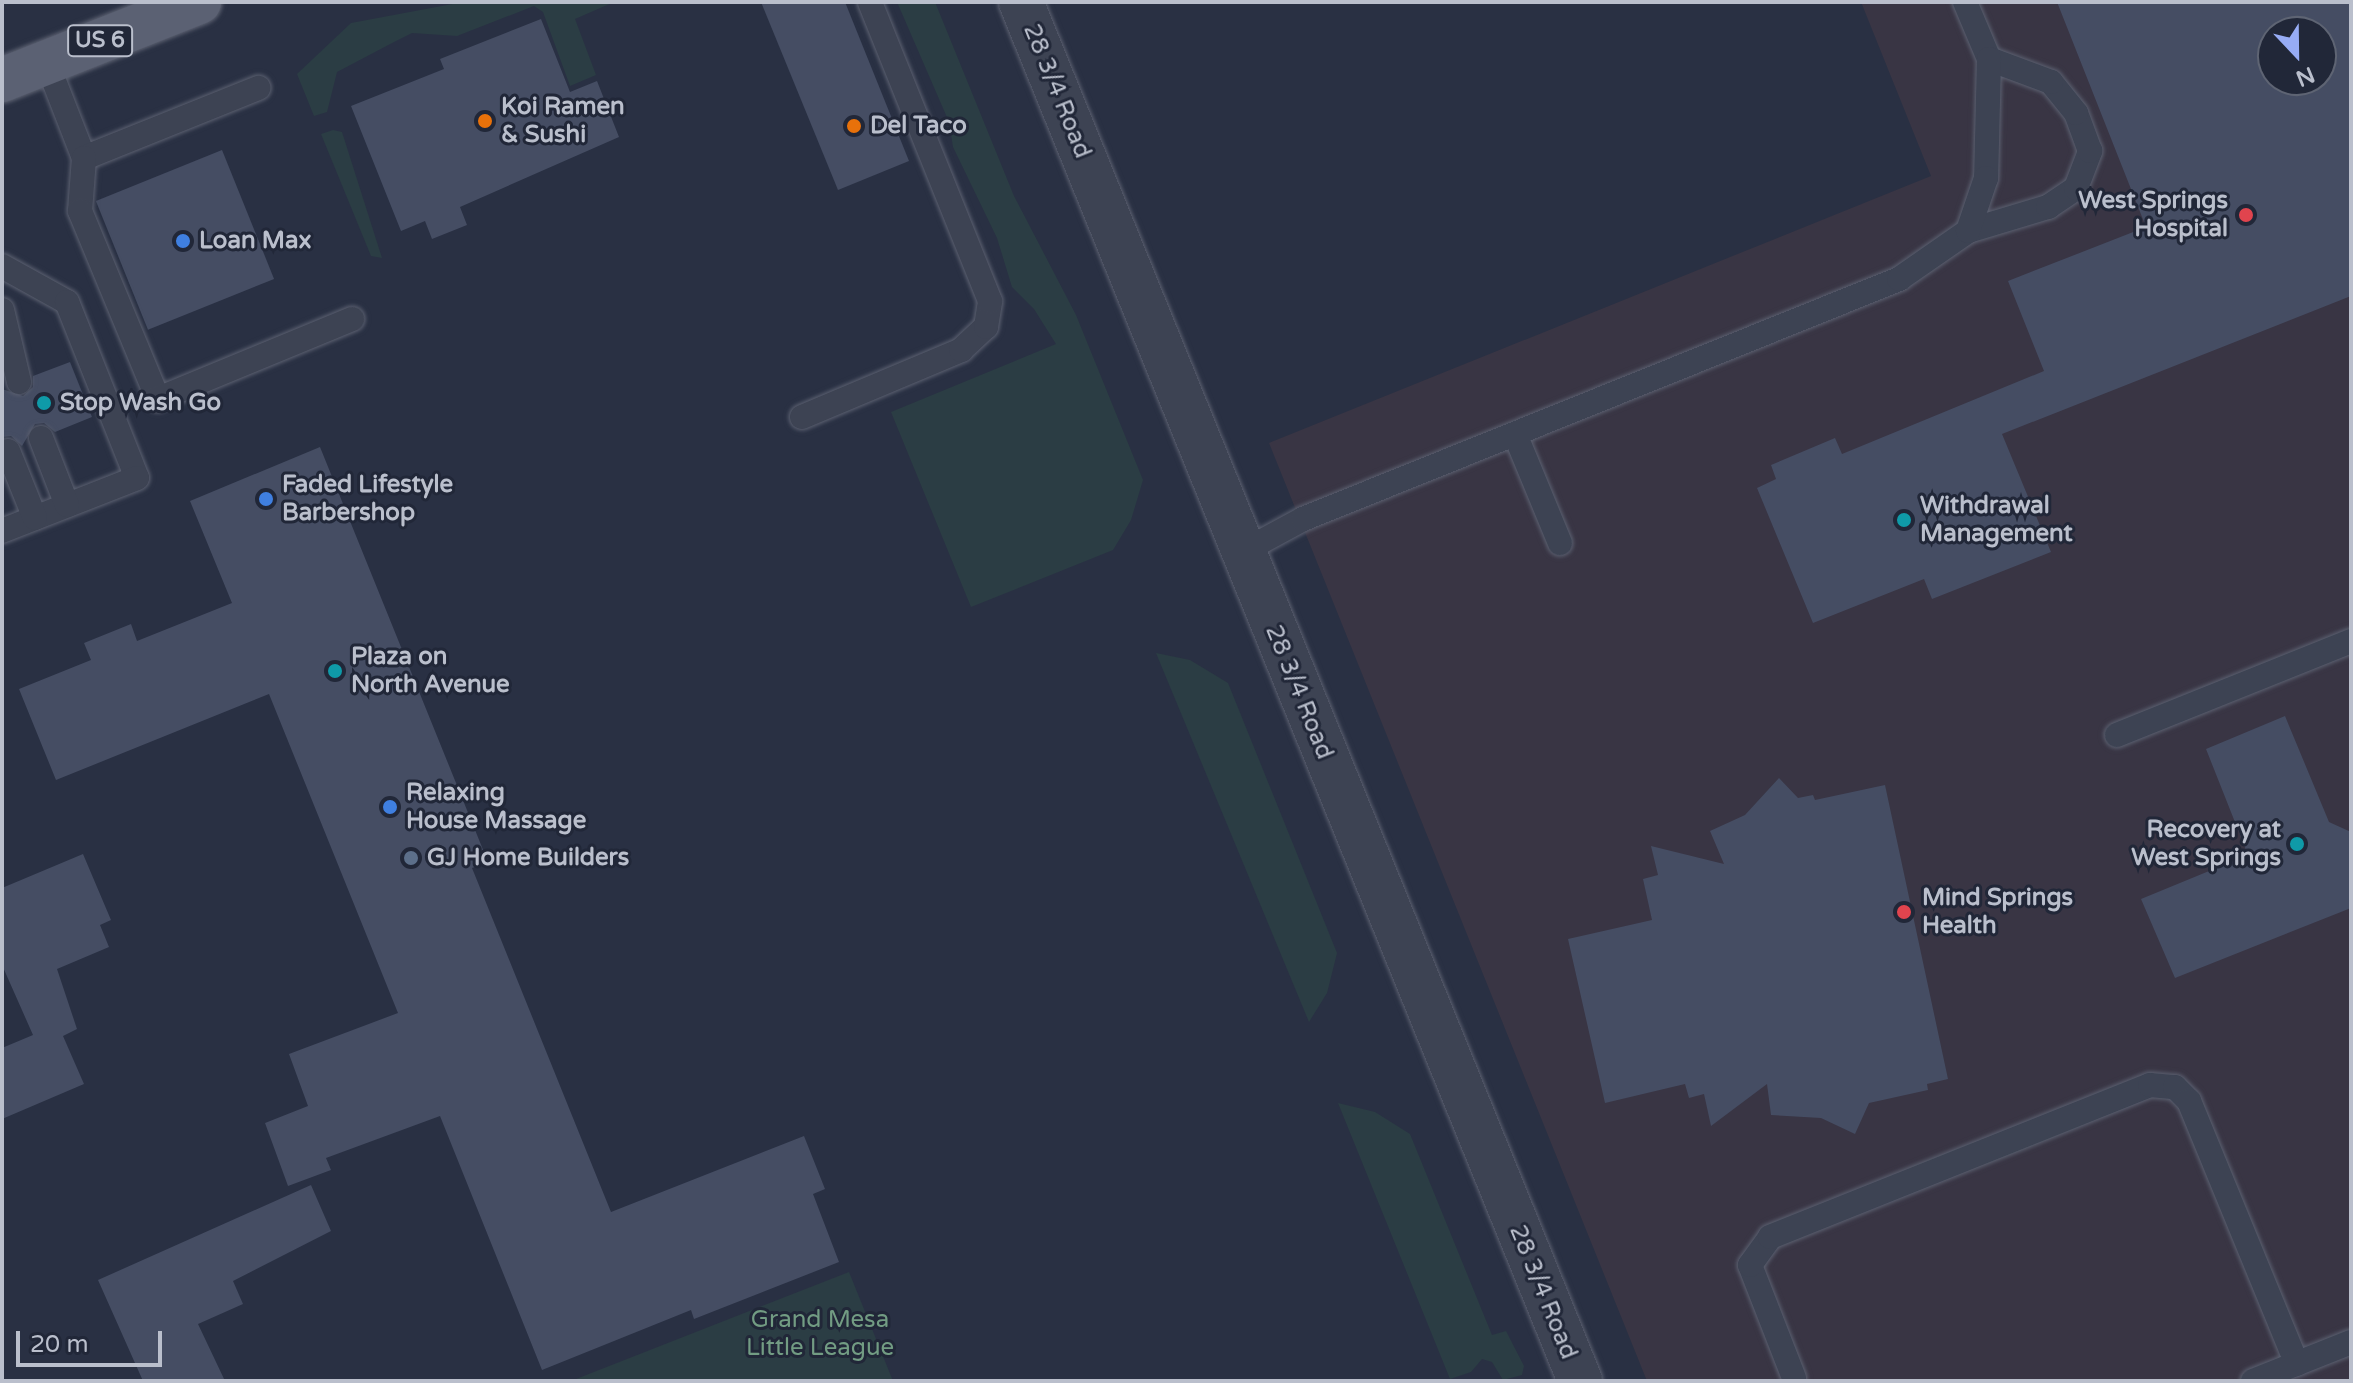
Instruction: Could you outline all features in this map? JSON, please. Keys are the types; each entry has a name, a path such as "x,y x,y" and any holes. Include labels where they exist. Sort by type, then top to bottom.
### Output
{"main road":[{"name":"US 6","path":"2,80 199,2"}],"street":[{"name":"28 3/4 Road","path":"1021,2 1580,1381"}],"lane":[{"path":"802,417 961,350 986,327 990,301 870,2"},
{"path":"1965,2 1989,59 1986,178 1968,231"},
{"path":"1242,552 1303,519 1899,279 1968,231 2048,207 2076,188 2090,151 2076,113 2051,82 1989,59"},
{"path":"47,63 84,158 80,211 158,399 352,319"},
{"path":"84,158 258,88"},
{"path":"2,266 67,302 137,478 2,531"},
{"path":"2,310 19,382"},
{"path":"1515,434 1560,543"},
{"path":"41,438 67,505"},
{"path":"8,451 35,518"},
{"path":"2117,735 2351,641"},
{"path":"1792,1380 1750,1265 1770,1237 2150,1085 2175,1087 2189,1101 2297,1364"},
{"path":"2253,1381 2351,1342"}],"shaded area":[{"name":"Mind Springs Health","path":"1861,2 2351,2 2351,1381 1647,1381 1269,443 1931,176"}],"green space":[{"path":"463,2 614,2 575,19 596,75 570,86 543,12 534,6 457,36 412,33 394,42 337,72 327,112 314,116 297,74 351,23"},
{"path":"897,2 935,2 1014,196 1076,315 1143,480 1131,520 1113,550 971,607 891,412 1056,344 1034,309 1012,287 997,238 953,147 949,122"},
{"path":"333,130 342,132 382,258 371,256 321,134"},
{"path":"1156,653 1190,660 1228,683 1337,953 1327,993 1309,1022"},
{"path":"1338,1103 1375,1112 1410,1134 1492,1335 1506,1331 1524,1366 1522,1375 1503,1380 1492,1362 1482,1359 1471,1372 1450,1379"},
{"name":"Grand Mesa Little League","path":"849,1272 893,1381 571,1381"}],"building":[{"name":"Del Taco","path":"761,2 845,2 909,161 838,190"},
{"name":"West Springs Hospital","path":"2057,2 2351,2 2351,296 2002,434 2051,552 1932,599 1924,579 1813,623 1757,488 1776,479 1771,465 1835,438 1842,454 2044,371 2008,281 2146,227"},
{"name":"Koi Ramen & Sushi","path":"541,19 570,92 597,81 619,137 460,207 467,225 432,239 425,221 401,231 351,106 444,69 440,59"},
{"name":"Loan Max","path":"222,150 274,279 148,330 96,201"},
{"name":"Stop Wash Go","path":"70,362 92,417 55,432 44,423 35,424 22,446 11,436 2,437 2,389 23,396 33,387 33,376"},
{"path":"320,447 488,862 472,868 611,1212 804,1136 825,1189 813,1194 839,1262 694,1319 691,1310 542,1370 440,1116 326,1158 331,1170 288,1186 265,1123 308,1106 289,1054 398,1013 269,694 56,780 19,689 91,660 84,643 131,624 137,641 232,603 190,501"},
{"name":"Recovery at West Springs","path":"2285,716 2329,822 2351,832 2351,908 2175,978 2141,899 2248,855 2206,749"},
{"path":"1779,778 1798,798 1813,795 1815,800 1885,785 1948,1079 1927,1084 1928,1090 1869,1103 1855,1134 1821,1118 1771,1115 1767,1084 1711,1126 1704,1094 1689,1098 1685,1084 1605,1103 1568,939 1652,920 1643,879 1658,875 1651,846 1724,864 1710,831 1745,815"},
{"path":"83,854 111,920 100,925 109,947 57,969 77,1029 63,1036 84,1084 2,1119 2,1048 33,1035 2,965 2,888"},
{"path":"311,1185 331,1231 233,1281 243,1304 198,1324 225,1381 143,1381 98,1280"}],"place":[{"name":"Koi Ramen & Sushi","path":"485,121"},
{"name":"Del Taco","path":"854,126"},
{"name":"West Springs Hospital","path":"2246,215"},
{"name":"Loan Max","path":"183,241"},
{"name":"Stop Wash Go","path":"44,403"},
{"name":"Faded Lifestyle Barbershop","path":"266,499"},
{"name":"Withdrawal Management","path":"1904,520"},
{"name":"Plaza on North Avenue","path":"335,671"},
{"name":"Relaxing House Massage","path":"390,807"},
{"name":"Recovery at West Springs","path":"2297,844"},
{"name":"GJ Home Builders","path":"411,858"},
{"name":"Mind Springs Health","path":"1904,912"}]}
